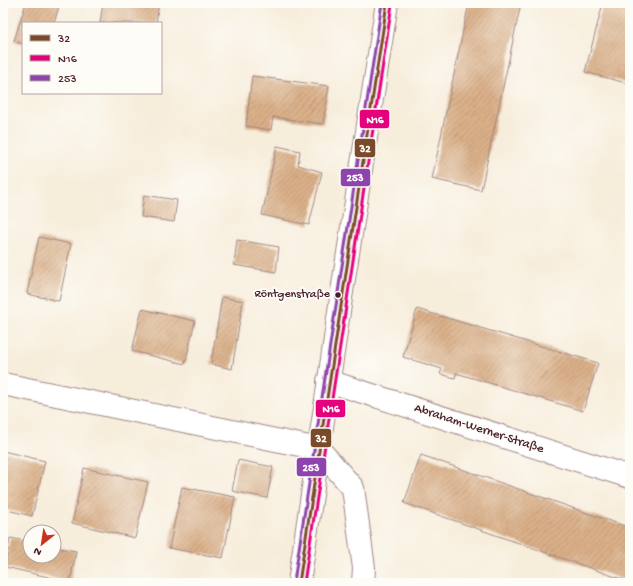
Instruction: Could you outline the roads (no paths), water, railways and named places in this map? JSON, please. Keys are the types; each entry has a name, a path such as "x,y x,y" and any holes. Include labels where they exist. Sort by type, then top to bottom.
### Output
{"street":[{"path":"299,583 328,381 387,3"},
{"name":"Abraham-Werner-Straße","path":"328,381 630,476"},
{"path":"3,384 318,450 353,488 364,568 363,583"}],"place":[{"name":"Röntgenstraße","path":"338,295"}]}
